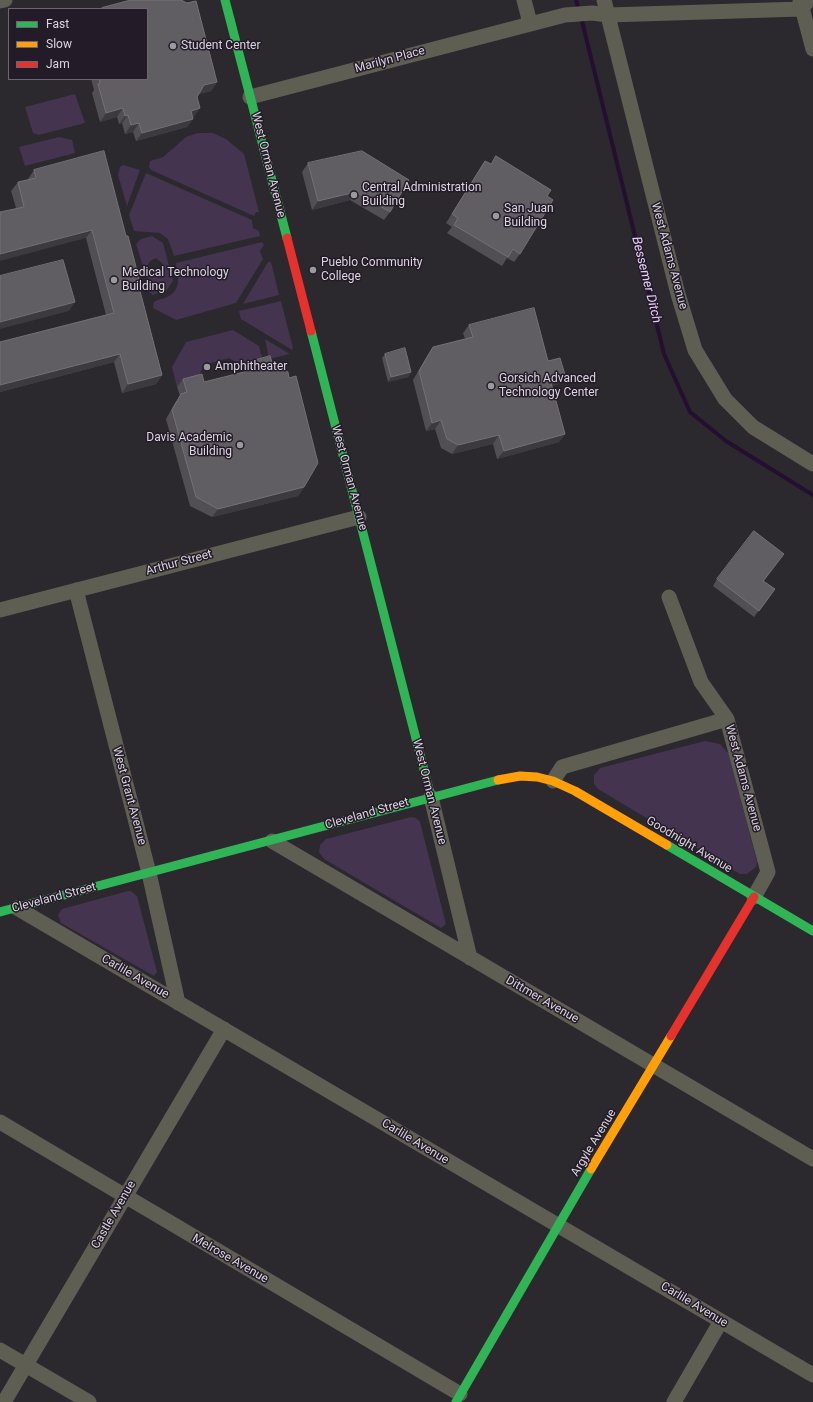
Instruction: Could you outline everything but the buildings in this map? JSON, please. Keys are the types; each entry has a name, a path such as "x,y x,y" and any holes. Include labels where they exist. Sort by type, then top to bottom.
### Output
{"street":[{"path":"0,1 5,0"},
{"name":"West Orman Avenue","path":"225,0 431,796 470,958"},
{"path":"524,0 530,23"},
{"name":"West Adams Avenue","path":"604,0 678,294 695,350 725,398 753,428 813,464"},
{"path":"608,15 803,3 811,34 813,49"},
{"name":"Marilyn Place","path":"250,96 565,15 592,13 608,15"},
{"name":"Arthur Street","path":"0,610 359,517"},
{"name":"West Grant Avenue","path":"76,590 149,873 178,1002"},
{"name":"West Adams Avenue","path":"668,598 701,682 727,719 768,872 754,897"},
{"path":"553,781 562,767 727,719"},
{"name":"Cleveland Street","path":"0,912 272,841 431,796 505,778 520,776 553,781"},
{"name":"Goodnight Avenue","path":"553,781 574,791 813,931"},
{"name":"Dittmer Avenue","path":"272,841 813,1159"},
{"name":"Argyle Avenue","path":"458,1398 558,1226 754,897"},
{"name":"Carlile Avenue","path":"17,908 813,1375"},
{"name":"Castle Avenue","path":"4,1402 224,1029"},
{"name":"Melrose Avenue","path":"0,1122 458,1398"},
{"path":"674,1402 721,1321"},
{"path":"0,1350 88,1402"}],"shaded area":[{"path":"75,94 85,123 39,135 33,133 25,107"},
{"path":"198,133 213,133 226,139 244,154 259,212 256,212 254,216 151,170 149,167 150,161 163,157 186,137"},
{"path":"59,137 72,140 75,153 25,166 19,147"},
{"path":"123,165 140,170 127,206 118,175 120,167"},
{"path":"146,173 252,220 253,228 259,231 260,236 174,256 168,239 160,233 134,231 129,215"},
{"path":"152,236 163,243 173,281 167,290 153,295 149,292 144,270 149,268 154,272 158,272 162,268 162,263 156,258 150,261 148,265 143,266 136,244 141,239"},
{"path":"262,242 264,245 260,251 263,259 236,303 176,320 153,308 154,302 167,297 175,291 178,282 176,263"},
{"path":"268,262 271,262 279,295 243,304"},
{"path":"281,301 293,348 292,350 241,319 239,311"},
{"path":"233,330 259,346 264,365 246,368 229,358 204,365 195,383 177,387 172,367 186,342"},
{"path":"265,339 290,354 269,359"},
{"path":"705,741 720,744 729,754 757,862 756,867 747,874 740,874 598,789 594,784 594,775 600,768"},
{"path":"411,817 416,818 420,822 446,924 441,928 324,859 319,852 320,845 326,839"},
{"path":"131,891 137,896 157,972 154,976 61,923 58,915 62,909"}],"waterway":[{"name":"Bessemer Ditch","path":"576,0 579,10"},
{"name":"Bessemer Ditch","path":"581,17 664,354 690,412 726,441 813,495"}],"traffic: fast":[{"path":"225,0 287,238"},
{"path":"311,331 431,797"},
{"path":"0,912 498,780"},
{"path":"667,845 813,931"},
{"path":"456,1402 591,1169"}],"traffic: slow":[{"path":"498,780 520,776 537,777 553,781 575,791 667,845"},
{"path":"591,1169 671,1036"}],"traffic: jam":[{"path":"287,238 311,331"},
{"path":"671,1036 754,897"}],"place":[{"name":"Student Center","path":"173,46"},
{"name":"Central Administration Building","path":"354,195"},
{"name":"San Juan Building","path":"496,216"},
{"name":"Pueblo Community College","path":"313,270"},
{"name":"Medical Technology Building","path":"114,280"},
{"name":"Amphitheater","path":"207,367"},
{"name":"Gorsich Advanced Technology Center","path":"491,386"},
{"name":"Davis Academic Building","path":"240,445"}]}
